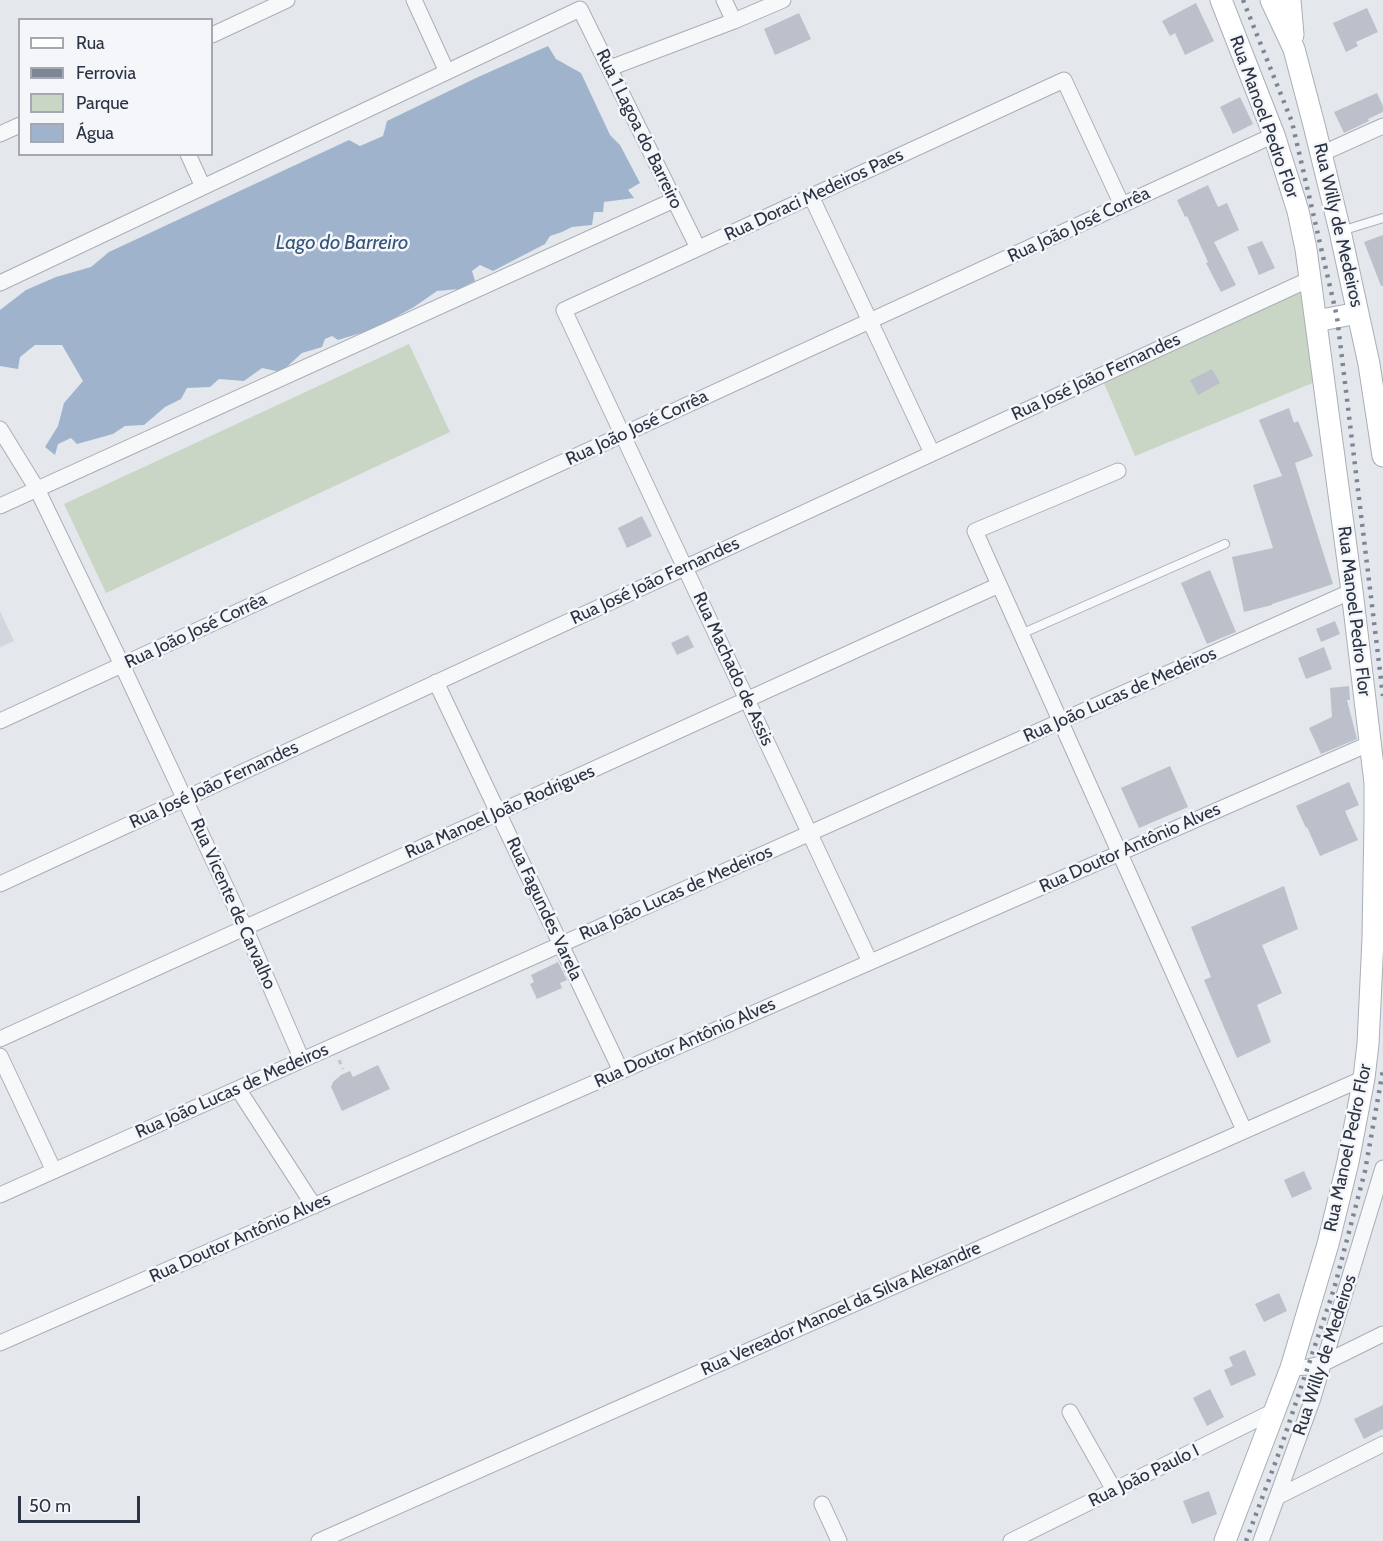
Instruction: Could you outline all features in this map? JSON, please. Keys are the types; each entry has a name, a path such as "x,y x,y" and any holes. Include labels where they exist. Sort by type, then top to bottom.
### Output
{"main road":[{"name":"Rua Manoel Pedro Flor","path":"1221,0 1274,135 1298,211 1316,321 1375,783 1371,1004 1364,1078 1351,1151 1292,1368 1225,1541"},
{"name":"Rua Willy de Medeiros","path":"1271,0 1294,49 1340,231 1373,388 1383,456"},
{"path":"1290,0 1294,49"},
{"path":"1316,321 1358,313"}],"street":[{"path":"213,35 287,0"},
{"path":"0,283 447,72 414,0"},
{"path":"724,0 734,21"},
{"path":"610,68 783,0"},
{"name":"Rua 1 Lagoa do Barreiro","path":"447,72 580,9 698,248"},
{"name":"Rua Doraci Medeiros Paes","path":"564,310 1064,80 1122,205"},
{"path":"0,134 18,126"},
{"path":"1321,154 1383,126"},
{"name":"Rua João José Corrêa","path":"0,721 1274,135"},
{"path":"189,156 203,187"},
{"path":"811,196 932,453"},
{"path":"0,506 674,200"},
{"name":"Rua José João Fernandes","path":"0,884 1310,279"},
{"name":"Rua Machado de Assis","path":"564,310 870,962"},
{"name":"Rua Vicente de Carvalho","path":"0,429 37,489 122,665 245,927 302,1060"},
{"path":"1118,471 975,531 1244,1130"},
{"name":"Rua Manoel João Rodrigues","path":"0,1039 999,585"},
{"name":"Rua João Lucas de Medeiros","path":"0,1195 1352,591"},
{"name":"Rua Fagundes Varela","path":"436,682 621,1071"},
{"name":"Rua Doutor Antônio Alves","path":"0,1343 1371,743"},
{"path":"0,1056 54,1171"},
{"name":"Rua Vereador Manoel da Silva Alexandre","path":"319,1541 1364,1078"},
{"path":"238,1089 314,1206"},
{"name":"Rua Willy de Medeiros","path":"1261,1541 1312,1401 1383,1168"},
{"path":"1292,1368 1324,1363 1383,1335"},
{"name":"Rua João Paulo I","path":"1011,1541 1276,1410"},
{"path":"1070,1412 1114,1490"},
{"path":"1277,1497 1383,1443"},
{"path":"822,1504 839,1541"}],"lane":[{"path":"1340,231 1383,219"},
{"path":"1021,634 1225,544"}],"shaded area":[{"path":"0,611 14,641 0,647"}],"green space":[{"path":"1301,292 1315,382 1135,456 1104,383"},
{"path":"409,344 450,432 106,593 64,504"}],"water":[{"name":"Lago do Barreiro","path":"548,46 556,59 581,73 610,135 620,145 640,183 628,190 634,198 604,202 603,212 594,212 592,225 572,227 550,236 545,244 493,271 480,265 472,271 475,281 459,289 437,291 414,307 374,329 338,340 332,336 325,339 322,347 302,353 281,372 262,368 244,381 219,379 210,387 187,388 181,399 165,407 144,425 125,426 113,434 77,444 71,438 58,444 55,455 45,447 58,426 64,403 83,381 62,345 35,345 20,357 18,369 0,366 0,310 26,290 56,277 91,267 109,252 349,140 360,146 383,136 387,121"}],"building":[{"path":"1196,3 1214,41 1185,55 1175,33 1170,36 1162,21"},
{"path":"1367,8 1378,32 1356,42 1358,46 1346,52 1333,23"},
{"path":"799,13 811,39 775,55 764,29"},
{"path":"1377,93 1383,106 1383,112 1344,133 1334,112"},
{"path":"1240,97 1253,124 1233,134 1220,107"},
{"path":"1208,185 1218,207 1227,203 1239,230 1214,242 1236,285 1221,292 1206,263 1208,262 1187,216 1185,217 1177,200"},
{"path":"1383,235 1383,286 1381,286 1364,242"},
{"path":"1262,241 1275,268 1259,275 1247,247"},
{"path":"1212,369 1220,383 1198,395 1190,380"},
{"path":"1289,408 1294,423 1298,421 1313,456 1295,463 1333,584 1244,612 1232,557 1273,548 1253,485 1282,476 1259,420"},
{"path":"642,516 652,536 627,548 618,528"},
{"path":"1210,570 1236,632 1207,644 1181,583"},
{"path":"1335,621 1340,634 1321,642 1316,629"},
{"path":"688,635 694,647 677,655 671,643"},
{"path":"1324,647 1332,669 1306,679 1298,658"},
{"path":"1349,686 1350,700 1347,700 1357,739 1321,754 1309,728 1332,717 1330,688"},
{"path":"1170,766 1188,807 1139,828 1121,788"},
{"path":"1349,782 1359,805 1345,811 1358,840 1320,856 1296,806"},
{"path":"1284,886 1298,929 1262,945 1282,993 1257,1005 1271,1042 1237,1058 1204,980 1211,977 1191,927"},
{"path":"558,962 567,980 560,983 562,988 537,999 530,984 534,982 531,975"},
{"path":"378,1065 390,1089 342,1111 331,1087 333,1082 350,1071 353,1077"},
{"path":"1304,1171 1312,1189 1292,1198 1284,1180"},
{"path":"1279,1293 1287,1311 1264,1322 1255,1304"},
{"path":"1245,1350 1256,1375 1231,1386 1224,1370 1233,1366 1229,1357"},
{"path":"1210,1389 1224,1417 1207,1426 1193,1398"},
{"path":"1383,1405 1383,1429 1364,1439 1354,1419"},
{"path":"1209,1491 1217,1514 1192,1524 1183,1501"}],"railway":[{"path":"1243,0 1292,122 1337,317 1383,696"},
{"path":"1246,1541 1280,1450 1334,1289 1365,1171 1383,1070"}]}
